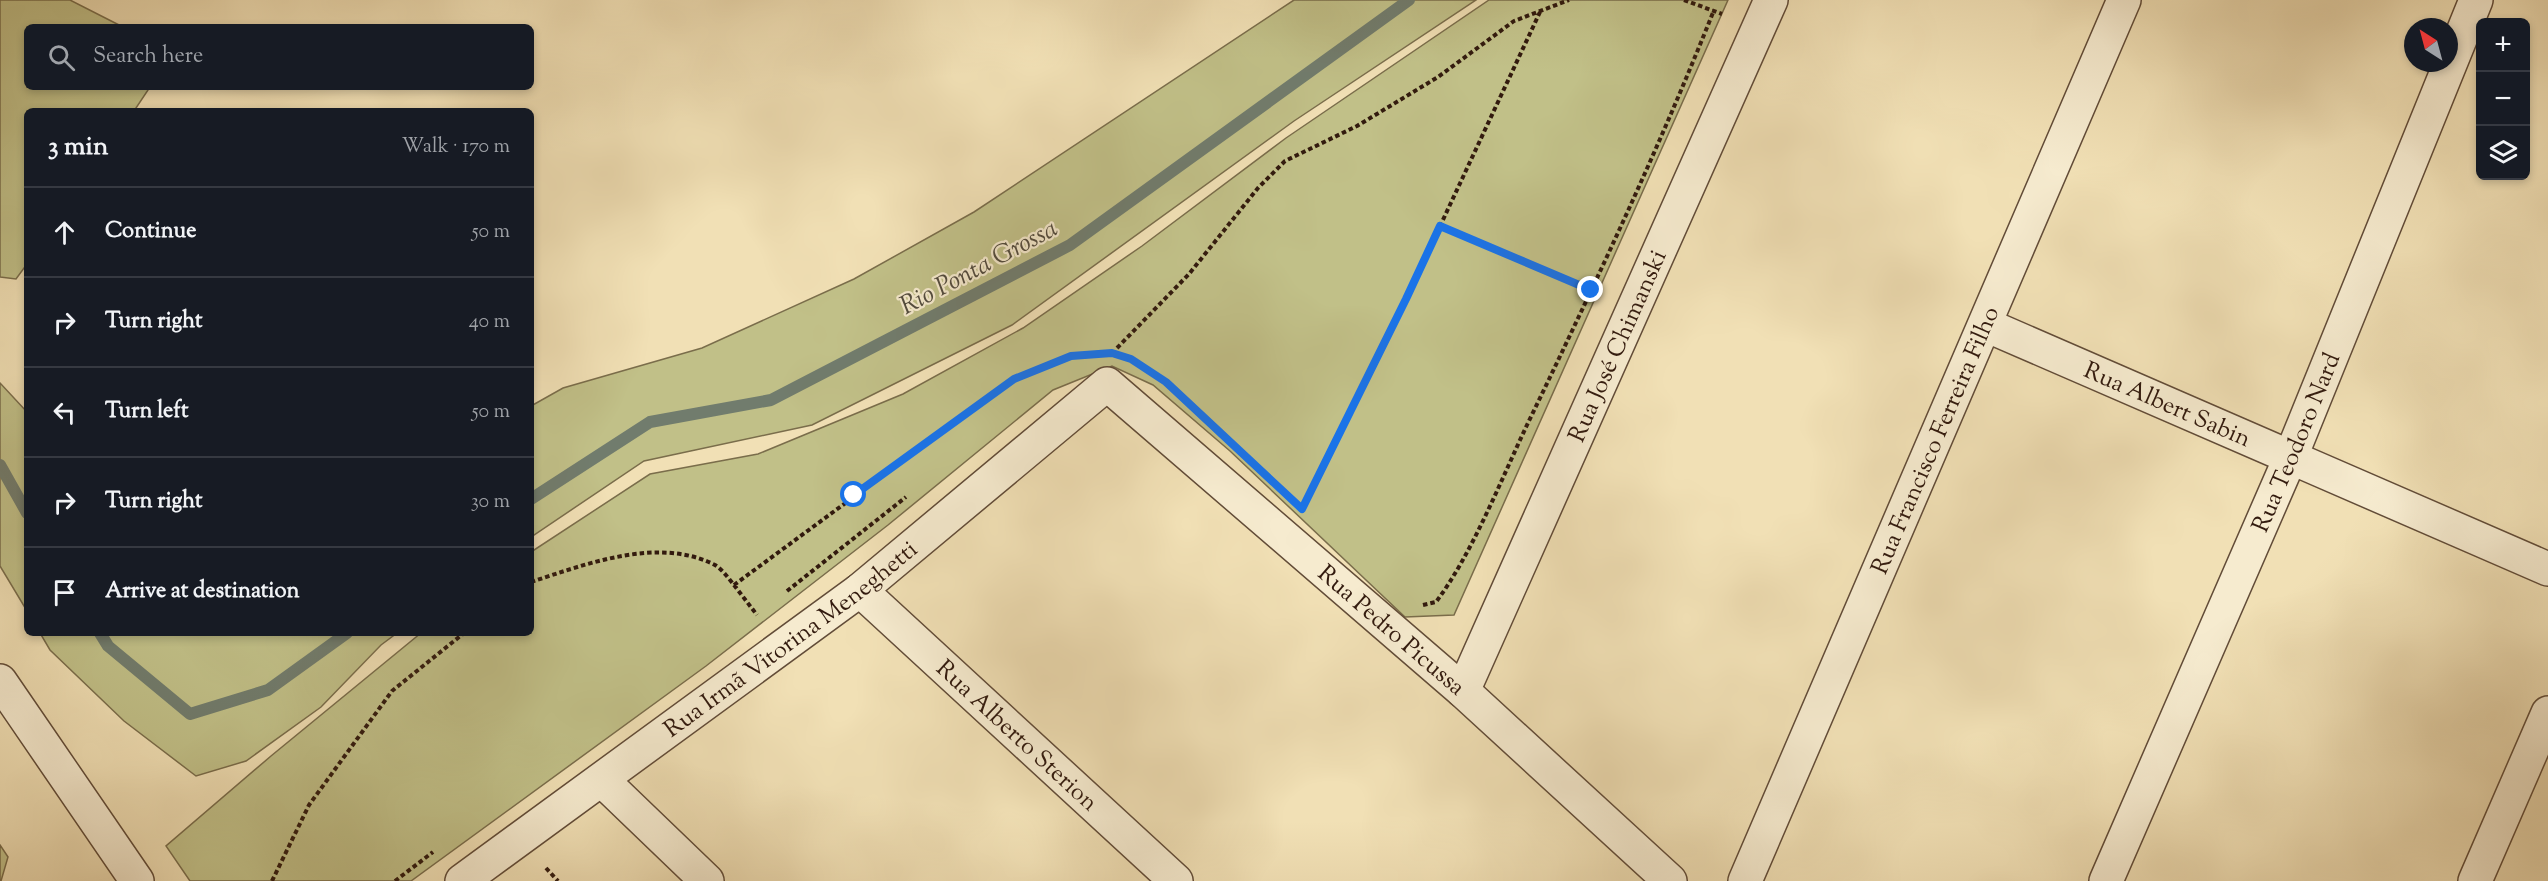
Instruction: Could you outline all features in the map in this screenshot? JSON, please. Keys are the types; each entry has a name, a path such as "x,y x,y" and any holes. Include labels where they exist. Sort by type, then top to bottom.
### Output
{"street":[{"name":"Rua José Chimanski","path":"1463,691 1771,0"},
{"name":"Rua Francisco Ferreira Filho","path":"1745,881 2124,0"},
{"name":"Rua Teodoro Nard","path":"2106,881 2291,456 2476,0"},
{"name":"Rua Albert Sabin","path":"1986,325 2548,568"},
{"name":"Rua Pedro Picussa","path":"1109,369 1670,881"},
{"name":"Rua Irmã Vitorina Meneghetti","path":"462,881 860,590 1109,369"},
{"name":"Rua Alberto Sterion","path":"860,590 1176,881"},
{"path":"0,681 136,881"},
{"path":"2475,881 2548,713"},
{"path":"602,780 707,881"}],"path":[{"path":"1109,369 1258,188 1285,161 1357,126 1438,77 1514,21 1569,0"},
{"path":"1302,509 1406,299 1540,10"},
{"path":"1415,606 1436,602 1449,585 1591,290 1688,75 1714,10"},
{"path":"1440,226 1591,290"},
{"path":"734,585 1014,379 1071,356 1082,355"},
{"path":"782,596 907,496"},
{"path":"534,581 619,555 680,554 717,566 757,615"},
{"path":"748,622 765,609"},
{"path":"272,881 309,805 392,691 460,636"},
{"path":"395,881 438,848"}],"shaded area":[{"path":"0,0 70,0 117,24 24,24 24,90 148,90 136,108 24,108 24,268 16,279 0,277"},
{"path":"1294,0 1476,0 1294,121 1012,325 812,425 644,461 534,535 534,404 563,388 702,348 854,279 974,212"},
{"path":"1489,0 1728,0 1454,615 1405,617 1230,451 1153,385 1112,366 1053,390 888,525 706,666 411,881 190,881 166,846 417,636 534,636 534,550 650,474 758,454 903,394 1023,328 1142,246 1286,138"},
{"path":"0,383 24,409 24,606 0,566"},
{"path":"42,636 393,636 381,645 321,707 246,761 196,776 124,721 50,650"},
{"path":"0,845 8,857 1,881 0,881"}],"waterway":[{"name":"Rio Ponta Grossa","path":"534,497 650,422 771,400 1070,245 1409,0"},
{"name":"Rio Ponta Grossa","path":"0,465 24,508"},
{"name":"Rio Ponta Grossa","path":"102,636 108,646 190,714 268,690 343,636"}],"route":[{"path":"854,495 1014,379 1071,356 1112,353 1131,359 1166,382 1302,509 1440,226 1591,290"}]}
